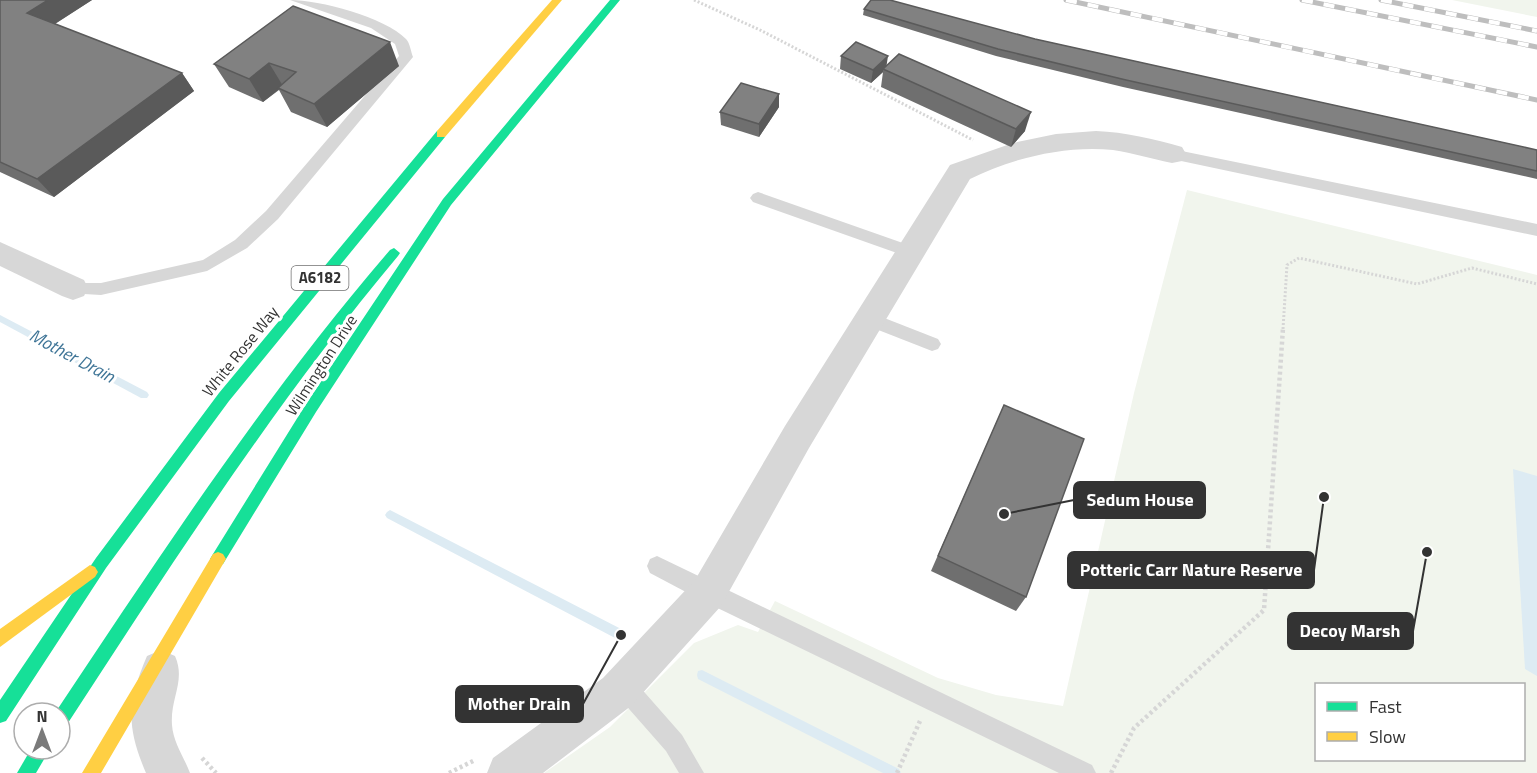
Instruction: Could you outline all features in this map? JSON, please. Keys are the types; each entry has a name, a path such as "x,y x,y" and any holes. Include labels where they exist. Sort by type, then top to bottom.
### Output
{"main road":[{"name":"Wilmington Drive","path":"91,773 169,639 305,418 447,202 615,0"},
{"name":"White Rose Way","path":"0,715 101,563 231,388 427,151 555,2"},
{"path":"72,702 231,462 338,316 385,262 447,202"},
{"path":"0,639 101,563"}],"street":[{"path":"508,773 623,685 708,593 869,319 960,171 978,161 1066,142 1112,141 1172,154"},
{"path":"0,253 73,288"},
{"path":"169,639 150,709 154,748 169,773"}],"lane":[{"path":"73,288 101,289 207,265 241,244 272,215 406,57 401,42 376,25 296,0"},
{"path":"1172,154 1537,230"},
{"path":"758,198 911,252"},
{"path":"869,319 932,344"},
{"path":"657,566 708,593 1084,773"},
{"path":"623,685 674,743 692,773"}],"path":[{"path":"694,0 1006,155"},
{"path":"1111,773 1134,728 1264,610 1287,265 1299,258 1417,285 1472,268 1537,284"},
{"path":"897,773 906,751"}],"shaded area":[{"path":"1452,0 1537,0 1537,17"},
{"path":"1187,190 1537,275 1537,773 544,773 610,727 694,643 738,625 758,632 775,601 938,678 996,695 1063,706 1134,393"},
{"path":"1513,469 1537,476 1537,676 1525,669"}],"building":[{"path":"0,0 48,0 27,13 182,73 37,179 0,162"},
{"path":"871,0 890,0 1035,39 1537,150 1537,171 1126,80 998,49 864,9"},
{"path":"293,6 390,42 314,104 278,88 296,72 269,63 249,79 214,64"},
{"path":"856,42 888,56 873,70 841,56"},
{"path":"899,54 1031,112 1016,129 883,69"},
{"path":"741,83 779,94 759,124 720,112"},
{"path":"1004,405 1084,439 1026,597 938,556"}],"waterway":[{"name":"Mother Drain","path":"0,318 144,395"},
{"name":"Mother Drain","path":"390,515 621,635"},
{"name":"Mother Drain","path":"702,675 895,773"}],"railway":[{"path":"1066,0 1537,100"},
{"path":"1302,0 1537,47"},
{"path":"1381,0 1537,31"}],"traffic: fast":[{"path":"218,559 311,408 447,202 615,0"},
{"path":"0,715 101,563 224,397 441,134"},
{"path":"72,702 260,422 303,364 394,253"},
{"path":"26,773 34,761"}],"traffic: slow":[{"path":"441,134 557,0"},
{"path":"91,773 218,559"},
{"path":"0,639 90,572"}],"place":[{"name":"Potteric Carr Nature Reserve","path":"1324,497"},
{"name":"Sedum House","path":"1004,514"},
{"name":"Decoy Marsh","path":"1427,552"},
{"name":"Mother Drain","path":"621,635"}]}
